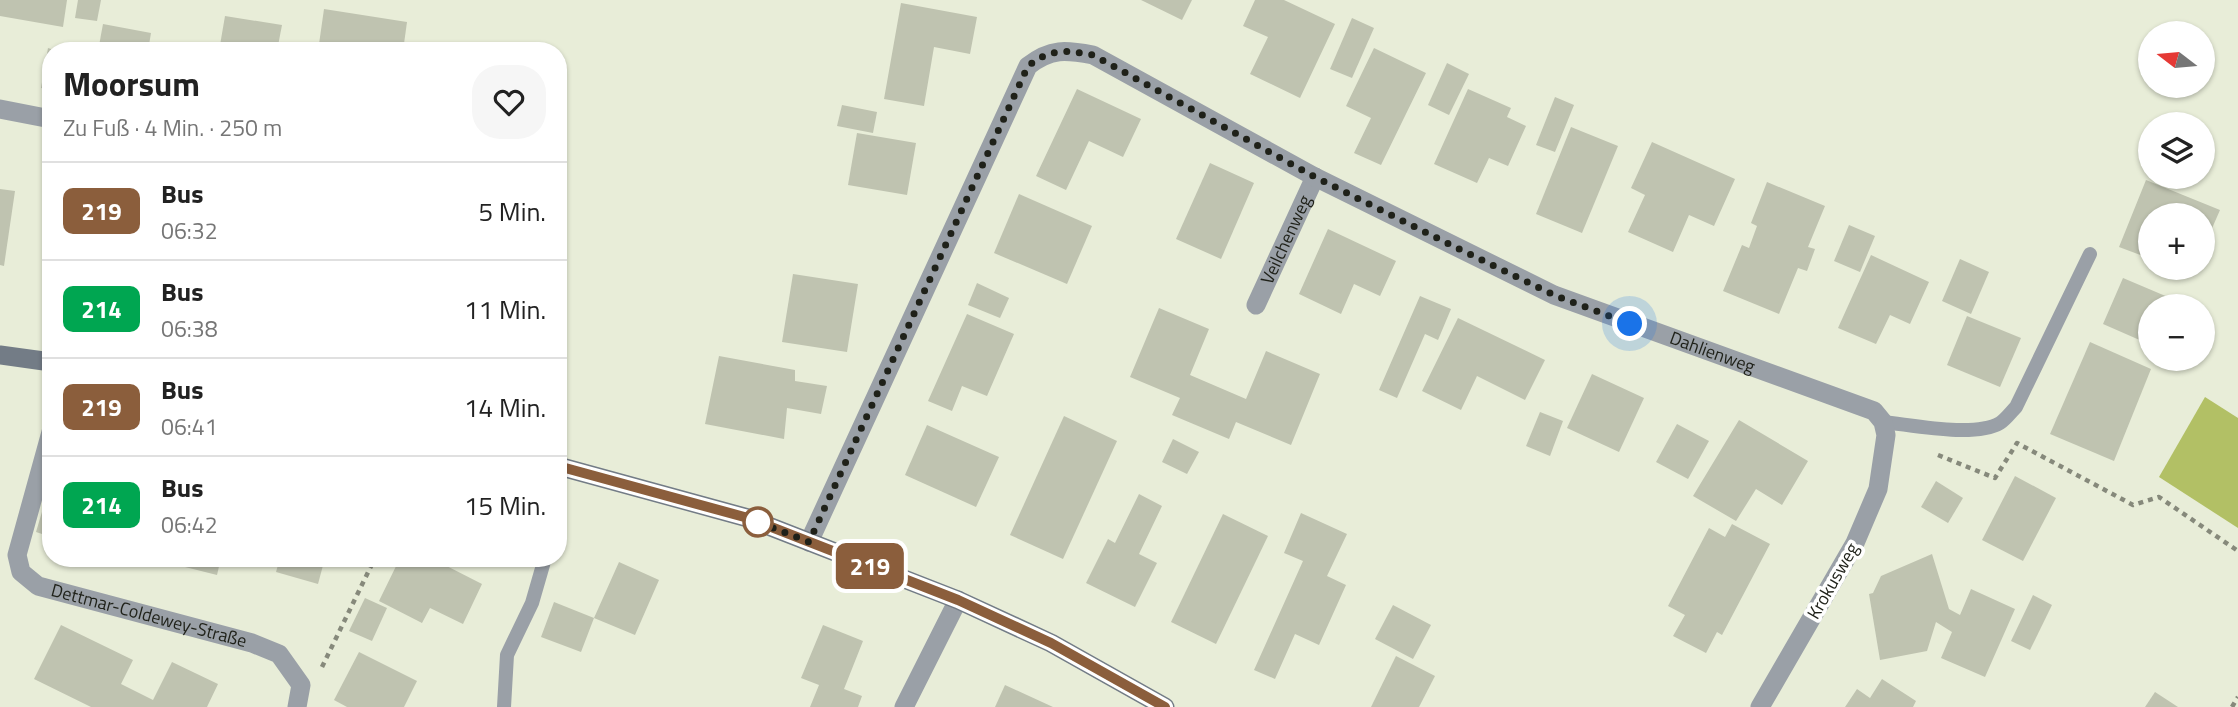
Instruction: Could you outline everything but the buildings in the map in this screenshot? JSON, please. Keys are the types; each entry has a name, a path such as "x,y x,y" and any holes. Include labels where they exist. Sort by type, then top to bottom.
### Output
{"main road":[{"path":"0,355 42,361"},
{"path":"567,470 748,518 958,600 1051,643 1165,707"}],"street":[{"name":"Dahlienweg","path":"809,542 1028,66 1044,53 1063,50 1093,55 1315,177 1554,295 1859,404 1874,411 1883,422"},
{"path":"0,109 42,117"},
{"name":"Veilchenweg","path":"1256,304 1315,177"},
{"name":"Krokusweg","path":"1760,707 1855,543 1878,489 1887,447 1883,422"},
{"name":"Dettmar-Coldewey-Straße","path":"42,465 17,555 21,572 38,586 252,643 279,654 302,685"},
{"path":"904,707 958,600"},
{"path":"297,707 302,685"}],"lane":[{"path":"1883,422 1968,429 1984,429 2001,422 2016,407 2090,254"},
{"path":"504,707 508,655 532,603 542,567"}],"path":[{"path":"1935,454 1995,478 2017,443 2133,505 2159,497 2238,551"},
{"path":"302,685 316,679 371,567"},
{"path":"2232,707 2238,697"}],"green space":[{"path":"2205,397 2238,418 2238,528 2159,477"}],"bus line":[{"name":"219","path":"567,468 748,518 958,600 1051,643 1165,707"}],"route":[{"path":"758,522 748,518 809,542 1028,66 1044,53 1063,50 1093,55 1315,177 1554,295 1630,324"}]}
